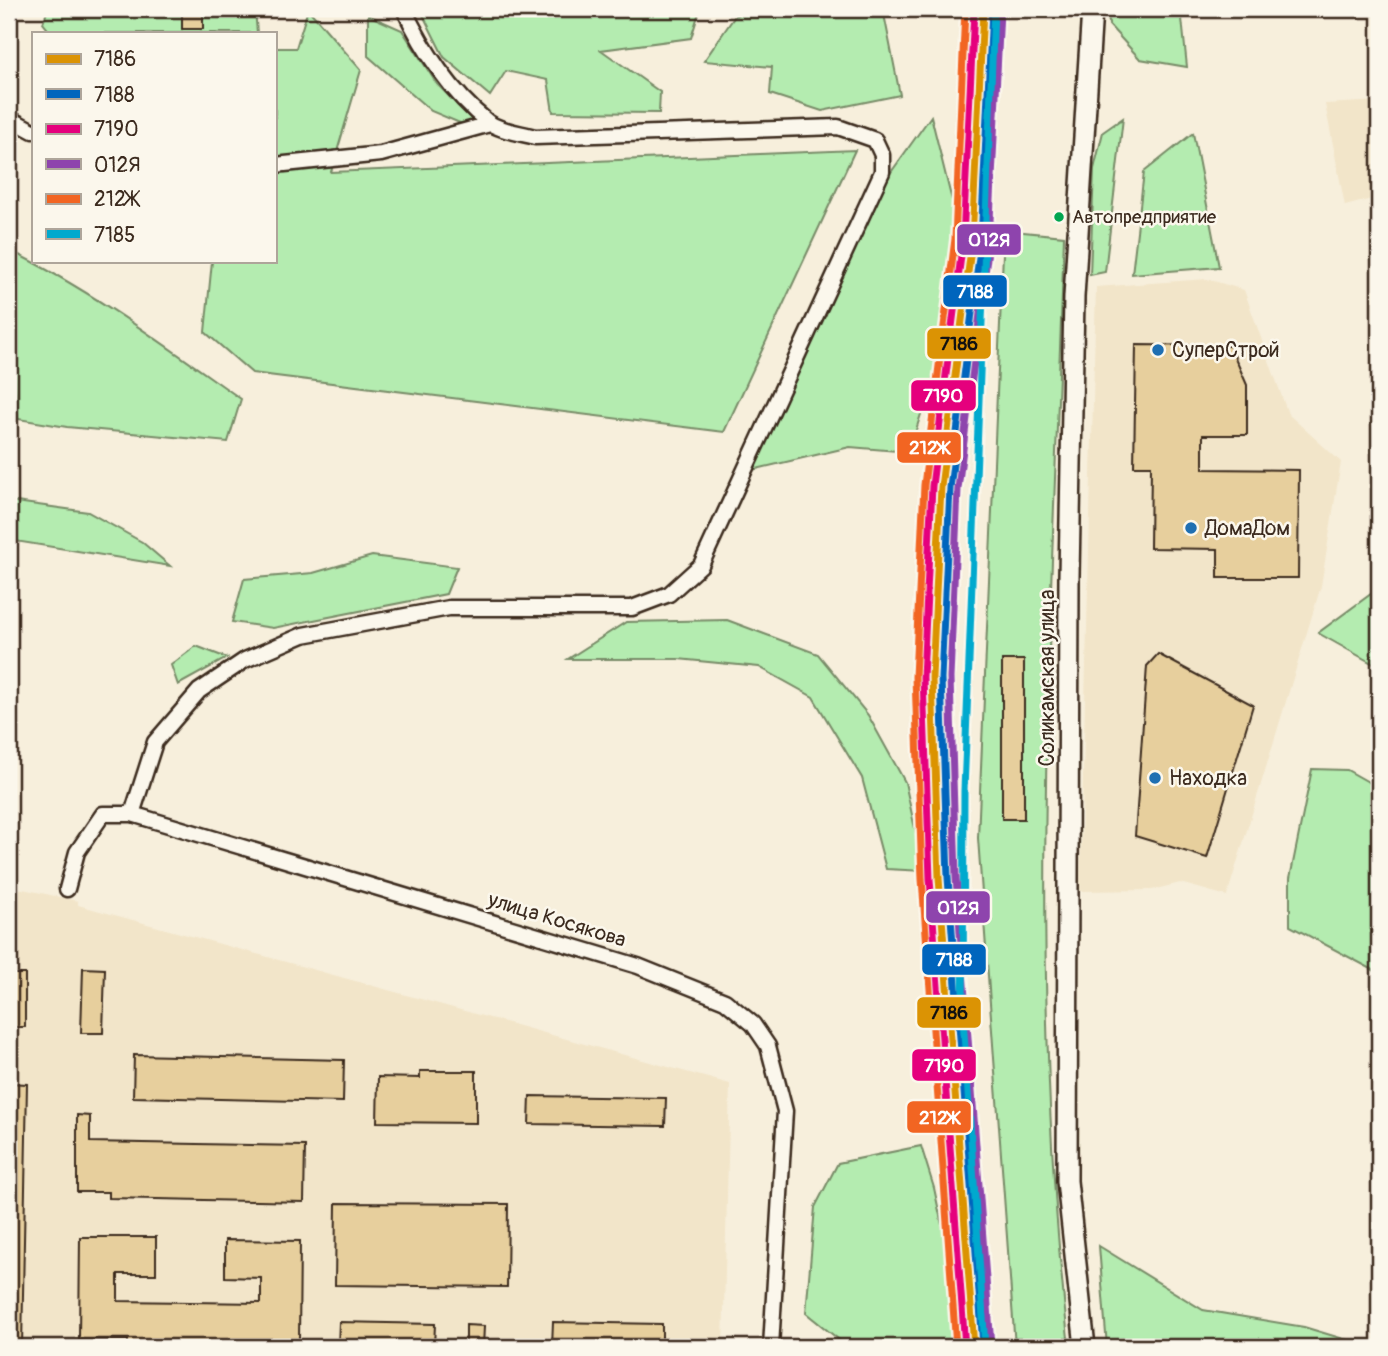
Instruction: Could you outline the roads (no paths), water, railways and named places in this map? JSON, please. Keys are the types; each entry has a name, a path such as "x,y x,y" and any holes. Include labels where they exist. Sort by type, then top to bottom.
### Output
{"main road":[{"name":"Соликамская улица","path":"1086,1347 1067,1181 1069,576 1074,296 1092,9"}],"street":[{"path":"132,814 155,742 199,691 245,660 303,635 449,608 632,608 668,594 701,565 882,172 882,155 875,140 838,127 535,137 490,124 454,88 419,41 404,9"},
{"path":"9,118 32,130"},
{"path":"276,165 380,154 490,124"},
{"name":"улица Косякова","path":"67,889 77,852 103,814 132,814 638,966 725,1001 753,1024 768,1046 785,1111 771,1347"}],"place":[{"name":"Автопредприятие","path":"1059,217"},
{"name":"СуперСтрой","path":"1158,350"},
{"name":"ДомаДом","path":"1191,528"},
{"name":"Находка","path":"1155,778"}]}
